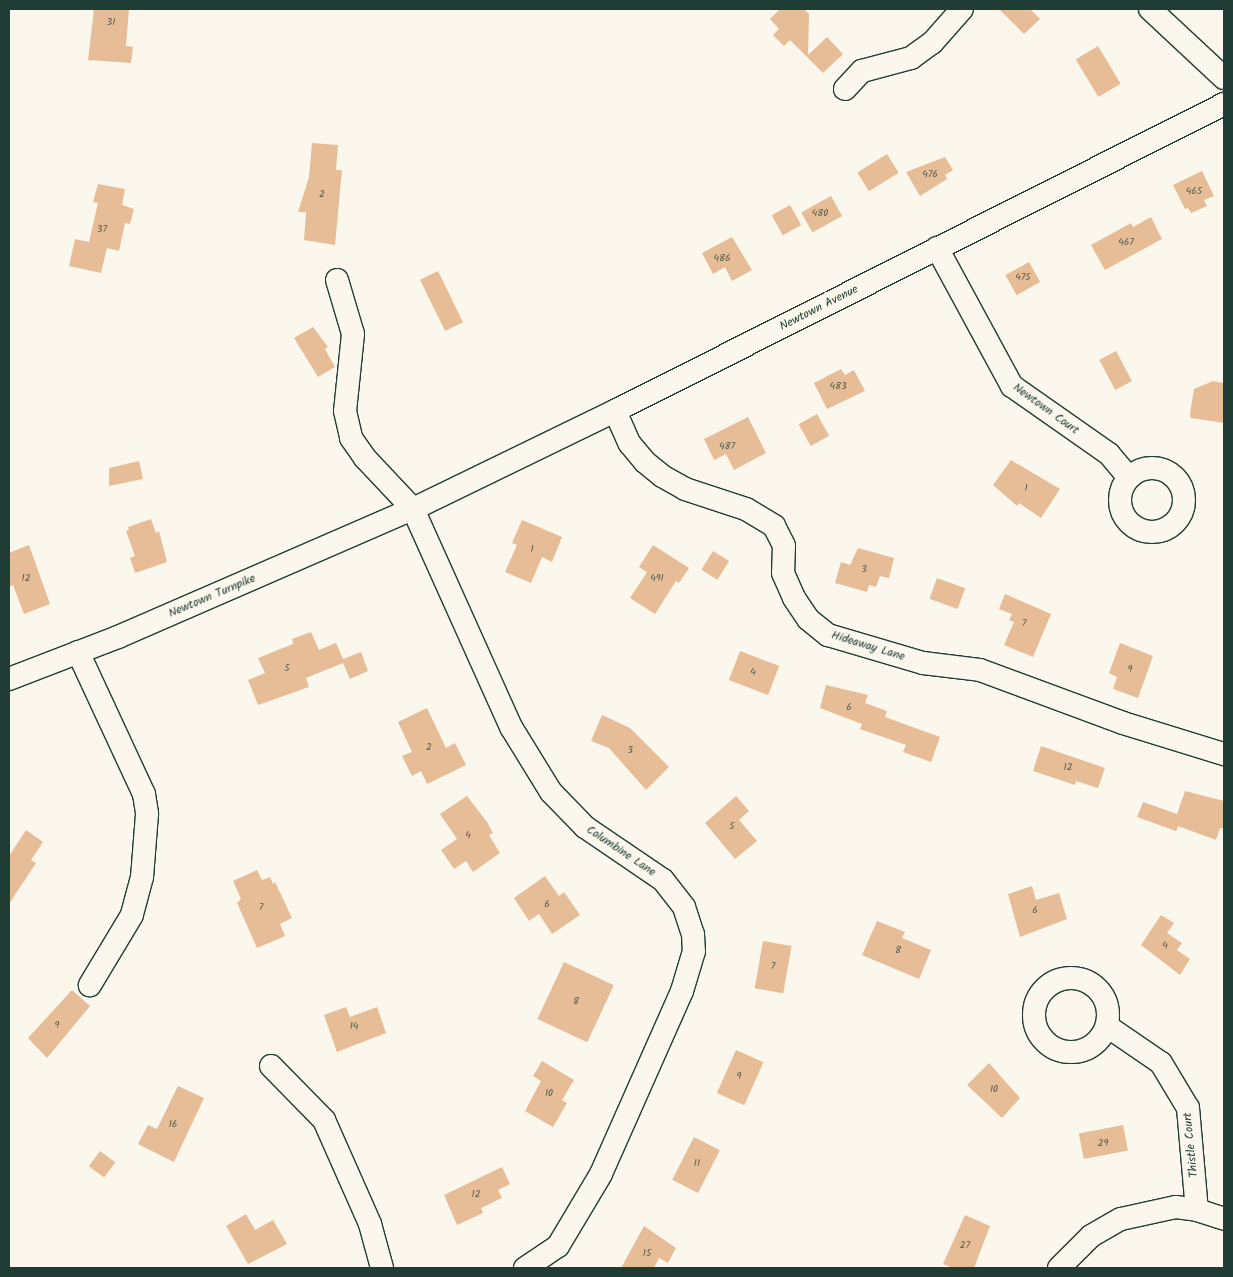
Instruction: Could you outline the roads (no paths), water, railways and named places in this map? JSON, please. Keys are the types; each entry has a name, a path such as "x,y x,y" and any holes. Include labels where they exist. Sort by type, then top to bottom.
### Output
{"street":[{"path":"844,89 862,70 911,58 932,43 962,9"},
{"path":"1150,9 1224,78"},
{"name":"Newtown Avenue","path":"413,510 615,411 1224,104"},
{"name":"Newtown Court","path":"937,248 1012,386 1109,454 1128,478"},
{"name":"Columbine Lane","path":"337,280 353,334 345,406 347,426 357,449 413,510 511,727 534,768 551,792 585,827 663,880 684,907 693,934 692,960 682,991 601,1174 558,1246 525,1268"},
{"name":"Hideaway Lane","path":"615,411 630,444 645,462 662,476 685,489 746,509 774,526 784,546 783,572 794,598 808,619 828,635 923,663 980,670 1123,723 1224,754"},
{"name":"Newtown Turnpike","path":"9,679 78,652 413,510"},
{"path":"78,652 144,794 147,814 142,877 132,915 90,985"},
{"name":"Thistle Court","path":"1107,1026 1161,1063 1188,1108 1197,1210"},
{"path":"271,1066 324,1120 370,1224 382,1268"},
{"path":"1058,1268 1091,1236 1121,1219 1176,1207 1197,1210 1224,1218"}]}
